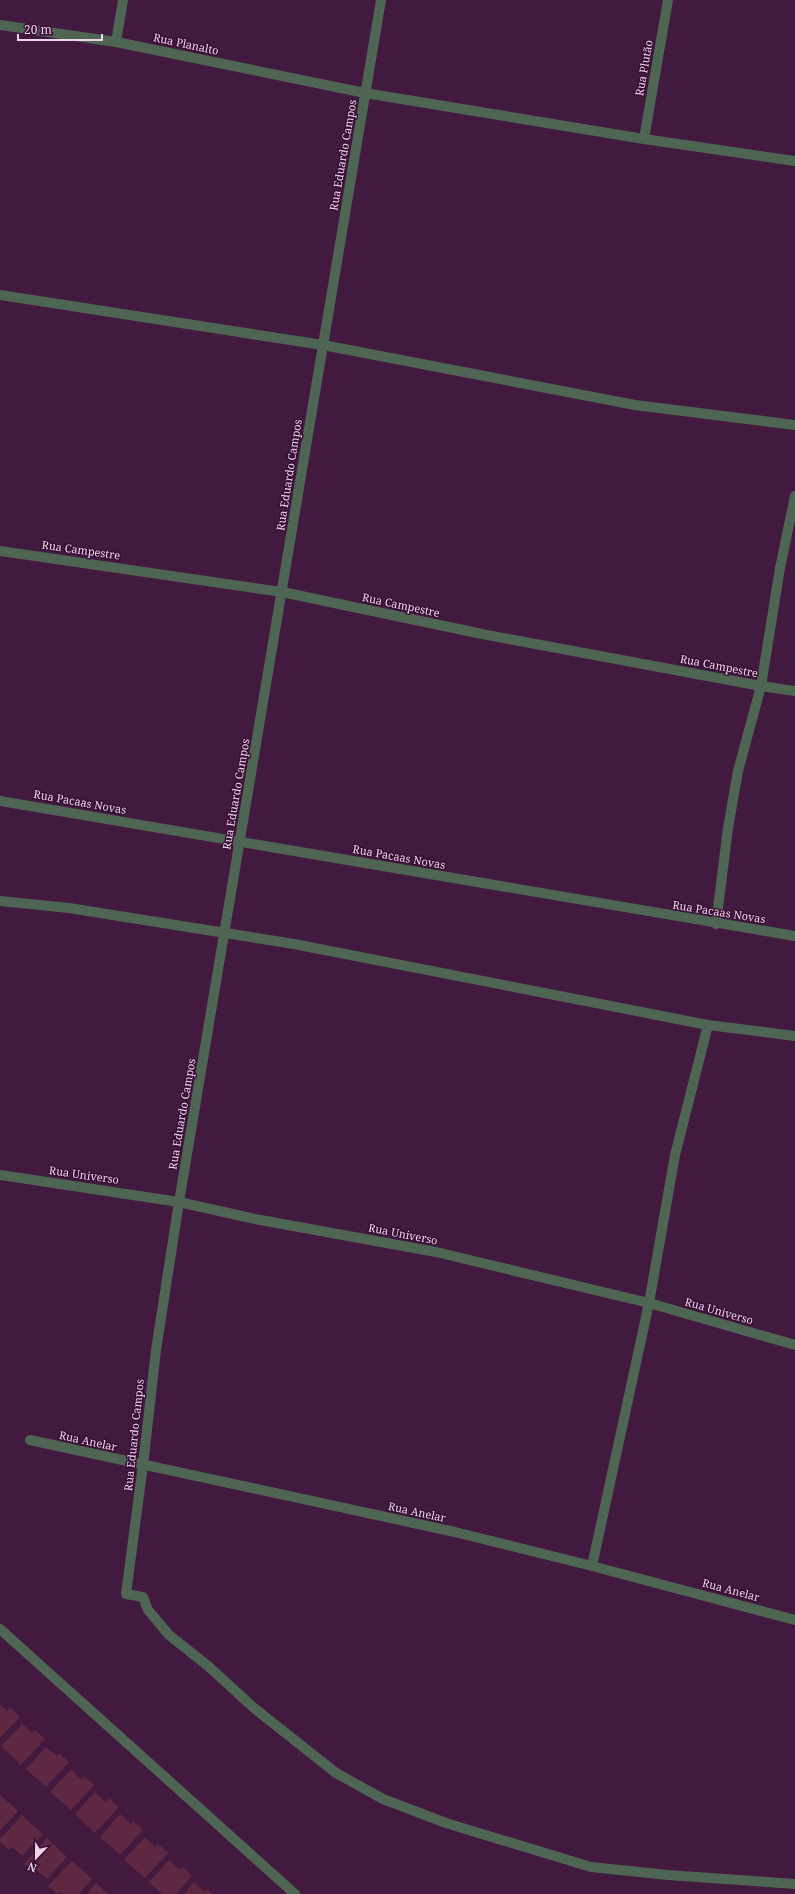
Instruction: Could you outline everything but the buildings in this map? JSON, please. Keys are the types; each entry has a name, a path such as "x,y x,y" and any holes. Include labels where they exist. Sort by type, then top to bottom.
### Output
{"street":[{"path":"116,42 123,0"},
{"name":"Rua Eduardo Campos","path":"381,0 179,1202 156,1350 126,1594 143,1597 148,1610 169,1635 208,1666 272,1723 336,1773 383,1799 446,1823 591,1867 668,1875 795,1884"},
{"name":"Rua Plutão","path":"644,139 668,0"},
{"name":"Rua Planalto","path":"0,25 116,42 365,93 644,139 795,161"},
{"path":"0,295 322,345 635,405 795,425"},
{"path":"716,924 728,828 738,772 761,686 780,568 795,496"},
{"name":"Rua Campestre","path":"0,551 282,592 482,634 761,686 795,690"},
{"name":"Rua Pacaas Novas","path":"0,801 716,924 795,936"},
{"path":"0,901 69,908 225,932 310,947 708,1025 795,1036"},
{"path":"592,1566 649,1303 674,1155 708,1025"},
{"name":"Rua Universo","path":"0,1175 179,1202 255,1219 436,1252 649,1303 795,1345"},
{"name":"Rua Anelar","path":"30,1440 455,1532 592,1566 795,1620"},
{"path":"0,1629 294,1894"}]}
